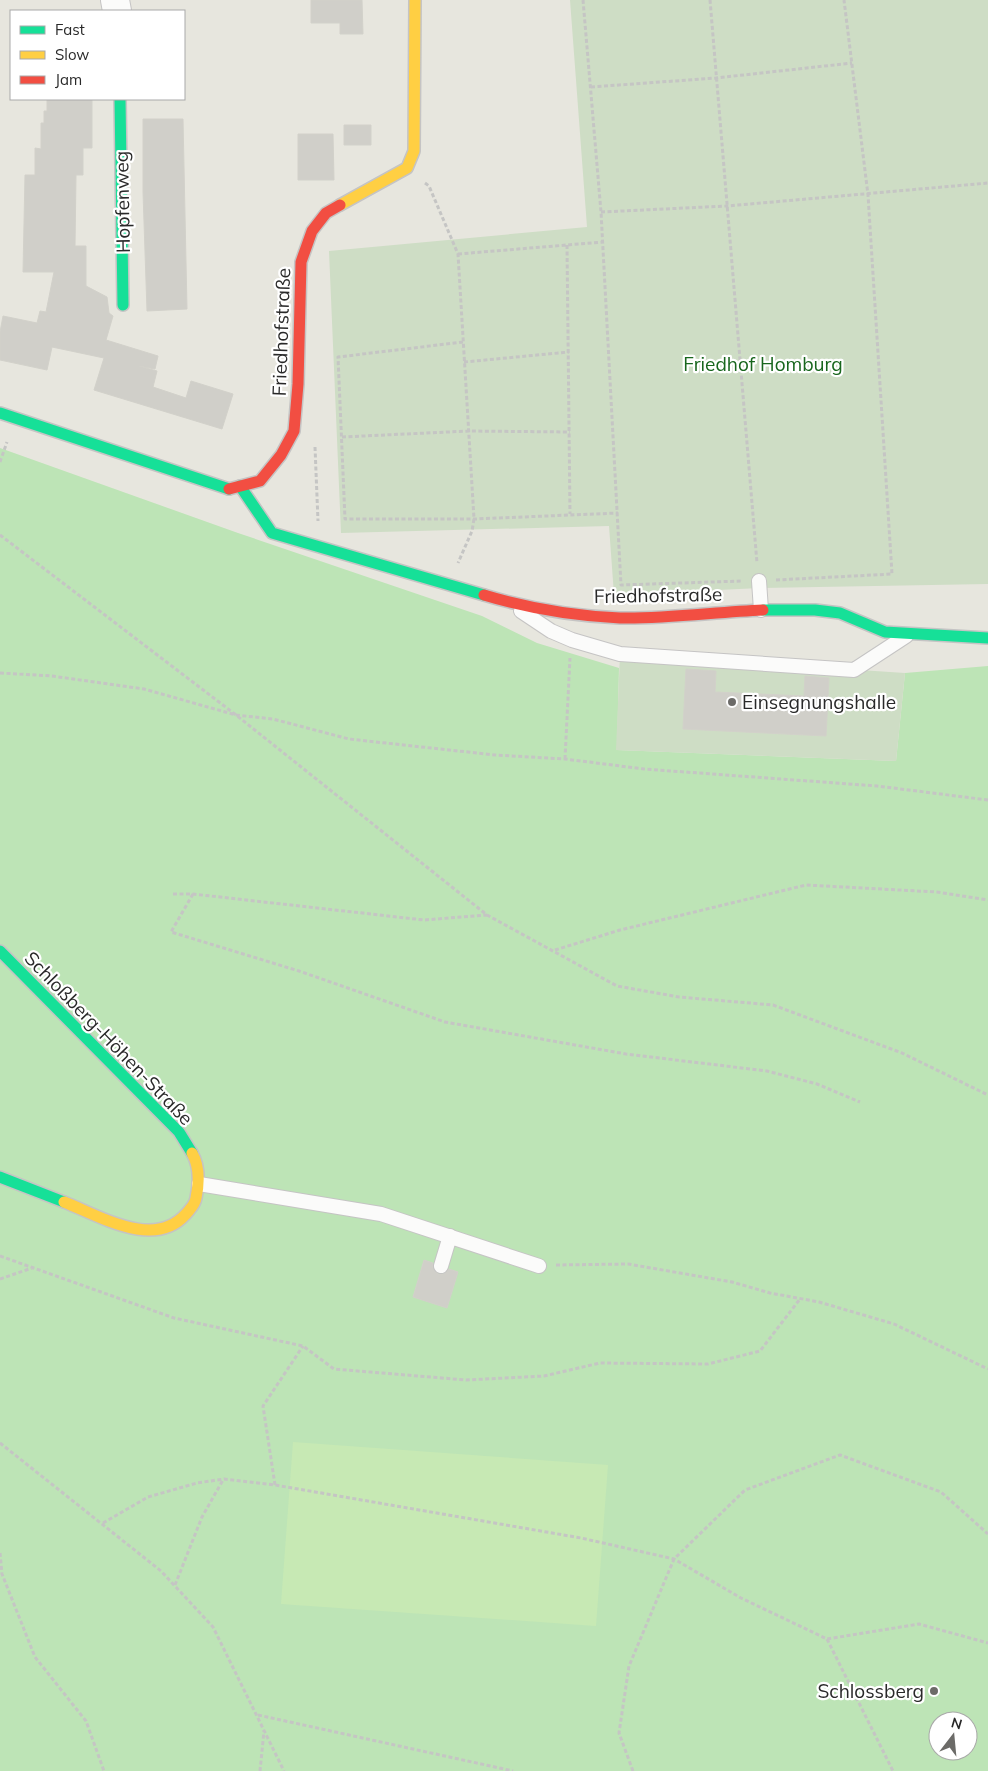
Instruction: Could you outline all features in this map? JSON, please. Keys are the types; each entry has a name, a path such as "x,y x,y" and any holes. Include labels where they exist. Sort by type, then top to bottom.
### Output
{"street":[{"path":"407,168 414,151 415,0"},
{"name":"Hopfenweg","path":"120,100 123,305"},
{"name":"Friedhofstraße","path":"0,413 228,490 260,481 281,455 294,430 301,262 312,231 326,213 407,168"},
{"name":"Friedhofstraße","path":"240,486 272,533 508,602 578,614 621,618 761,610 815,610 840,613 885,632 988,638"},
{"name":"Schloßberg-Höhen-Straße","path":"0,951 179,1132 195,1159 199,1184 196,1204 178,1223 158,1231 132,1228 0,1176"}],"lane":[{"path":"759,581 761,610"},
{"path":"508,602 551,631 572,640 620,654 854,670 910,634"},
{"path":"199,1184 381,1214 539,1266"},
{"path":"441,1266 450,1236"}],"path":[{"path":"584,0 603,242 622,585 759,581 892,574 868,195 844,0"},
{"path":"710,0 759,581"},
{"path":"591,88 716,78 852,63"},
{"path":"407,168 429,186 458,254 474,519 472,531 458,563 456,586"},
{"path":"601,212 727,206 988,183"},
{"path":"458,254 603,242"},
{"path":"567,245 570,514"},
{"path":"463,342 338,356 345,520 474,519 618,513"},
{"path":"464,362 569,352"},
{"path":"295,413 315,439 319,547"},
{"path":"342,437 469,431 570,432"},
{"path":"0,535 236,715 487,915 617,986 679,997 773,1004 902,1052 988,1095"},
{"path":"565,759 572,640"},
{"path":"0,673 52,676 144,688 236,715 273,719 349,739 496,755 565,759 644,769 877,786 988,800"},
{"path":"554,950 620,930 806,885 937,892 988,900"},
{"path":"173,894 193,894 424,920 487,915"},
{"path":"193,894 171,932 299,971 445,1022 626,1054 767,1071 817,1084 860,1102"},
{"path":"0,1256 174,1318 303,1346 334,1369 466,1380 544,1376 600,1363 708,1364 760,1351 800,1299"},
{"path":"539,1266 628,1264 732,1282 894,1324 988,1369"},
{"path":"0,1278 33,1268"},
{"path":"275,1485 263,1406 303,1346"},
{"path":"0,1443 161,1571 213,1627 284,1771"},
{"path":"633,1771 619,1733 629,1666 674,1559 745,1490 840,1455 941,1492 988,1534"},
{"path":"174,1585 202,1517 224,1479"},
{"path":"103,1523 148,1497 197,1483 224,1479 275,1485 581,1538 674,1559 742,1598 827,1638 919,1624 988,1644"},
{"path":"0,1553 2,1574 35,1657 86,1720 104,1771"},
{"path":"827,1638 893,1771"},
{"path":"257,1715 513,1771"},
{"path":"260,1771 264,1730"}],"green space":[{"name":"Friedhof Homburg","path":"570,0 988,0 988,584 760,588 614,595 609,526 341,533 329,251 587,227"},
{"path":"0,448 238,533 482,616 537,643 619,668 617,750 896,761 905,673 988,666 988,1771 0,1771"},
{"path":"620,654 905,673 896,761 616,750"},
{"path":"293,1442 608,1465 596,1626 281,1604"}],"building":[{"path":"311,0 362,0 363,34 340,34 340,23 311,23"},
{"path":"47,100 92,100 92,148 83,148 83,175 76,175 75,246 86,246 86,286 107,297 109,313 113,316 106,340 158,356 155,369 139,366 157,371 153,387 186,398 191,381 233,394 222,429 94,390 104,358 52,347 47,370 0,360 0,332 3,316 37,323 40,311 46,312 54,272 23,272 25,175 35,175 35,148 41,149 41,123 44,123 44,111 47,111"},
{"path":"143,119 183,119 187,309 147,311 143,192"},
{"path":"344,125 371,125 371,145 344,145"},
{"path":"298,134 333,134 334,180 298,180"},
{"name":"Einsegnungshalle","path":"686,669 716,671 715,692 804,696 805,676 829,678 826,736 683,729"},
{"path":"424,1260 433,1263 433,1268 438,1274 443,1274 449,1269 458,1272 447,1308 413,1297"}],"traffic: fast":[{"path":"120,100 123,305"},
{"path":"0,413 229,489"},
{"path":"240,486 272,533 484,595"},
{"path":"763,610 815,610 840,613 885,632 988,638"},
{"path":"0,951 179,1132 192,1153"},
{"path":"0,1177 64,1202"}],"traffic: slow":[{"path":"340,205 407,168 414,151 415,0"},
{"path":"64,1202 126,1227 143,1230 158,1229 173,1224 186,1214 195,1200 198,1176 195,1158 192,1153"}],"traffic: jam":[{"path":"229,489 260,481 281,455 294,431 298,384 301,262 312,231 326,213 340,205"},
{"path":"484,595 551,611 620,618 763,610"}],"place":[{"name":"Einsegnungshalle","path":"732,702"},
{"name":"Schlossberg","path":"934,1691"}]}
